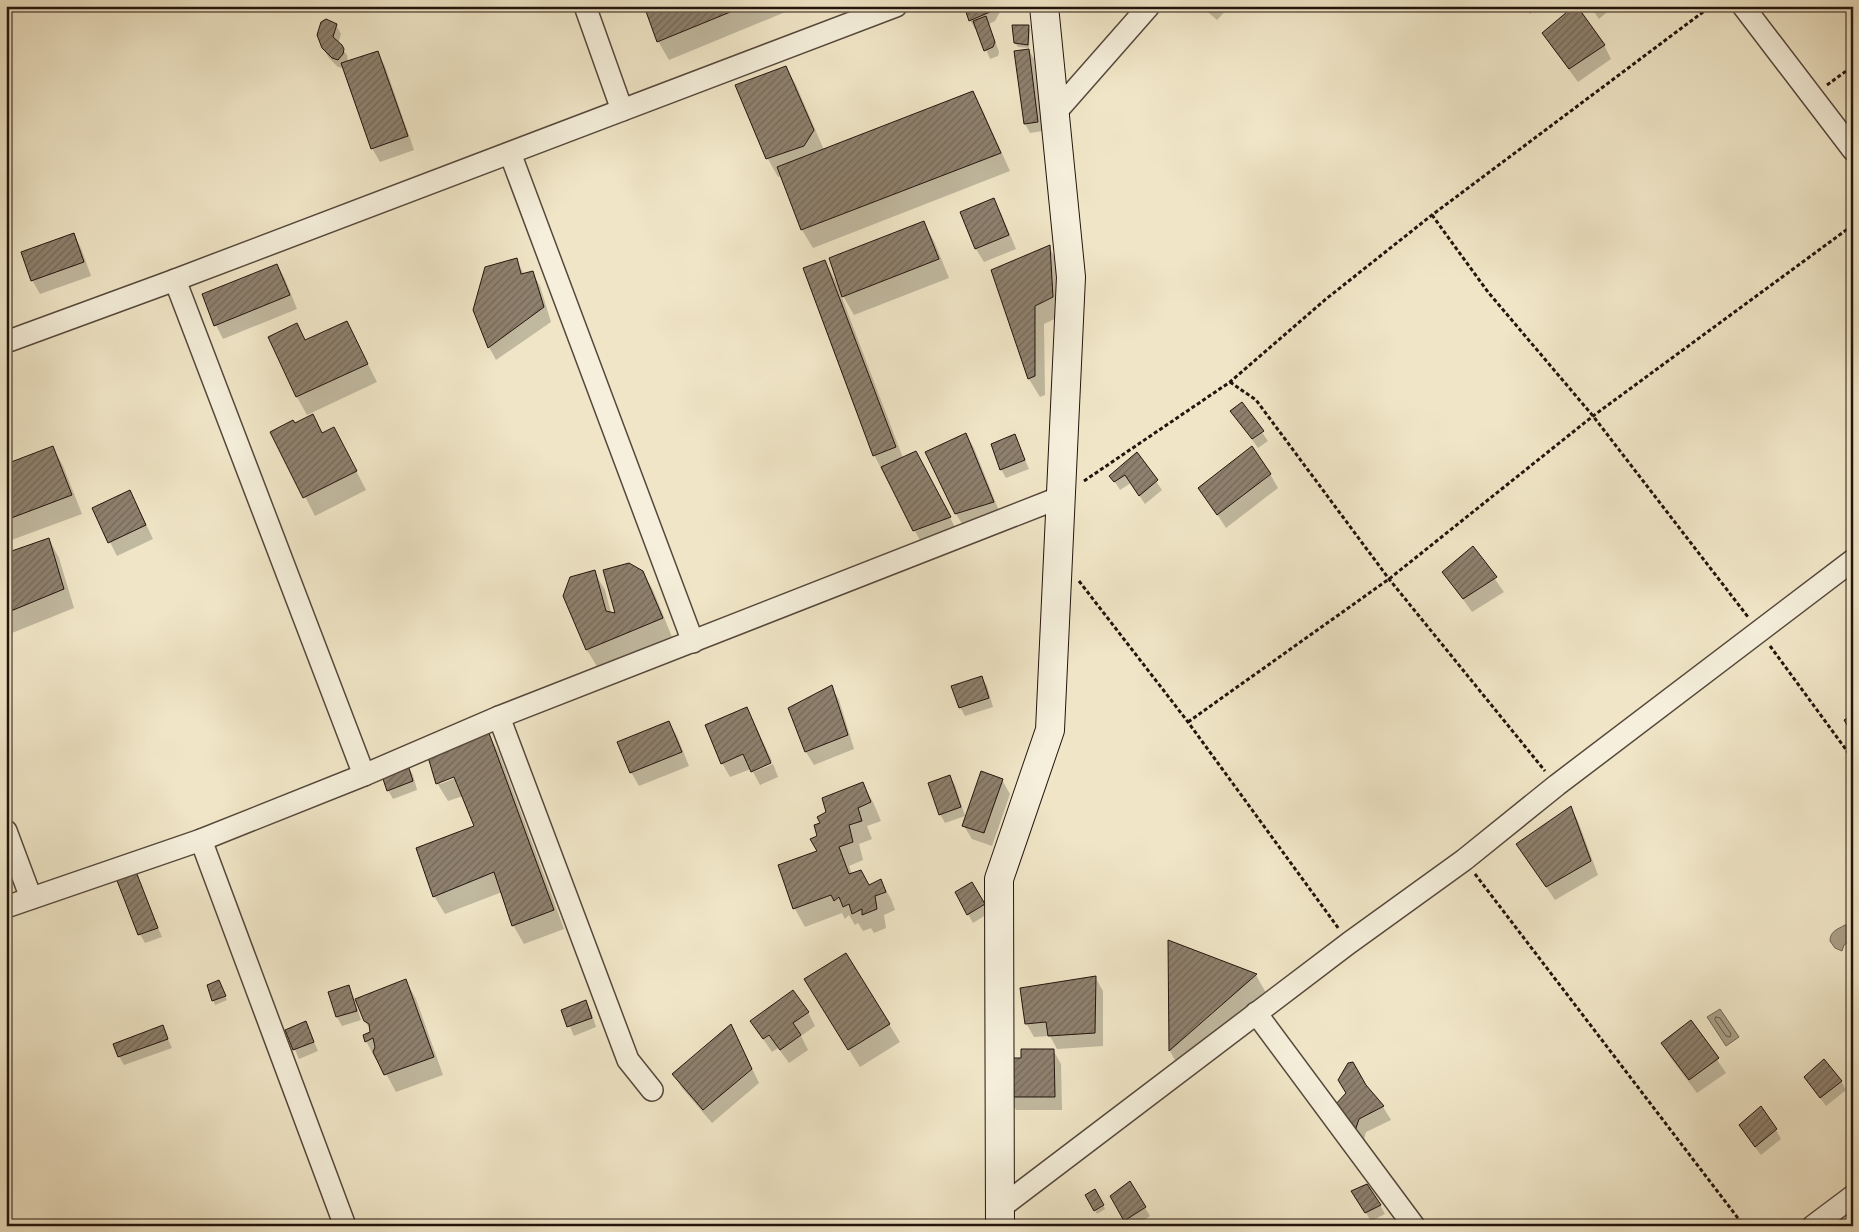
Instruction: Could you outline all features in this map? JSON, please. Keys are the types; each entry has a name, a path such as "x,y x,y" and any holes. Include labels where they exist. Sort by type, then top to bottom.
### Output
{"street":[{"path":"585,6 622,110"},
{"path":"8,337 175,280 896,6"},
{"path":"1000,1217 999,879 1050,730 1071,277 1044,6"},
{"path":"1055,113 1149,6"},
{"path":"1743,6 1853,150"},
{"path":"510,153 693,642"},
{"path":"175,280 364,775"},
{"path":"6,907 201,840 364,775 499,717 1061,497"},
{"path":"1000,1217 1256,1013 1464,860 1557,785 1853,560"},
{"path":"499,717 628,1060 652,1090"},
{"path":"6,831 32,898"},
{"path":"201,840 346,1226"},
{"path":"1256,1013 1414,1226"},
{"path":"1813,1226 1853,1196"}],"path":[{"path":"1061,497 1230,382 1326,299 1432,215 1711,6"},
{"path":"1812,96 1853,66"},
{"path":"1432,215 1488,292 1593,416 1759,632 1853,759"},
{"path":"1188,722 1389,579 1593,416 1853,225"},
{"path":"1230,382 1256,400 1389,579 1557,785"},
{"path":"1059,556 1188,722 1349,943"},
{"path":"1464,860 1744,1226"}],"water":[{"path":"1845,925 1853,926 1853,939 1844,945 1842,951 1835,948 1830,938 1835,931"},
{"path":"1720,1009 1739,1037 1726,1046 1707,1017"}],"building":[{"path":"644,6 745,6 657,42"},
{"path":"964,6 994,6 990,12 969,21"},
{"path":"1574,6 1577,6 1605,45 1569,69 1542,33"},
{"path":"986,16 995,42 993,47 984,51 973,21"},
{"path":"326,19 337,24 333,37 344,49 343,54 338,60 332,58 322,48 317,35 321,22"},
{"path":"1012,25 1029,25 1028,45 1014,43"},
{"path":"1029,49 1038,122 1024,124 1014,51"},
{"path":"378,51 408,136 371,149 341,63"},
{"path":"786,66 814,130 804,146 766,159 735,85"},
{"path":"973,91 1001,153 801,230 777,167"},
{"path":"994,198 1009,235 975,249 960,212"},
{"path":"924,221 939,259 842,297 829,258"},
{"path":"74,233 84,262 31,281 21,252"},
{"path":"1050,245 1053,297 1035,306 1035,376 1028,379 991,270"},
{"path":"517,258 521,274 533,271 544,307 488,348 473,310 485,267"},
{"path":"825,260 896,447 873,456 803,268"},
{"path":"277,264 290,295 214,326 202,294"},
{"path":"347,321 368,364 296,397 268,337 297,323 305,340"},
{"path":"1242,402 1264,431 1252,439 1230,411"},
{"path":"313,414 322,433 334,427 357,471 303,498 270,432 293,420 295,423"},
{"path":"966,433 994,502 955,514 925,452"},
{"path":"1015,434 1025,460 1000,470 991,444"},
{"path":"53,446 72,495 6,520 6,464"},
{"path":"1252,446 1271,474 1217,515 1198,488"},
{"path":"916,451 951,517 913,531 881,467"},
{"path":"1137,452 1158,480 1139,496 1125,475 1114,482 1109,476"},
{"path":"130,490 146,525 108,543 92,508"},
{"path":"49,538 64,589 6,613 6,553"},
{"path":"1473,546 1497,577 1463,599 1442,572"},
{"path":"629,563 643,571 663,618 586,650 563,596 570,577 595,570 606,611 615,613 603,570"},
{"path":"982,676 989,698 959,708 951,686"},
{"path":"832,685 848,735 805,752 788,708"},
{"path":"747,707 771,763 751,772 743,754 721,764 705,725"},
{"path":"1853,715 1853,728 1850,730 1844,720"},
{"path":"669,721 682,752 630,773 617,742"},
{"path":"489,733 554,910 512,926 494,872 433,897 416,848 474,826 454,777 436,784 428,757"},
{"path":"408,765 413,781 387,791 382,776"},
{"path":"981,771 1003,779 984,833 962,826"},
{"path":"950,775 961,807 939,815 928,783"},
{"path":"863,782 871,802 858,808 862,821 849,825 853,842 839,847 849,874 861,870 869,885 881,879 886,892 875,896 877,909 862,915 862,909 852,914 849,904 843,907 839,897 834,901 831,895 793,909 778,865 817,851 810,839 817,836 814,825 820,823 817,817 826,812 822,798"},
{"path":"1571,806 1591,861 1546,887 1516,844"},
{"path":"135,869 158,928 138,935 116,878"},
{"path":"972,882 985,904 967,915 955,892"},
{"path":"1168,940 1257,974 1169,1051"},
{"path":"846,953 890,1024 848,1050 804,979"},
{"path":"1096,976 1095,1033 1048,1036 1046,1022 1025,1024 1020,988"},
{"path":"406,979 434,1057 384,1075 373,1052 375,1047 373,1038 365,1042 363,1035 370,1032 369,1024 364,1021 355,999"},
{"path":"219,980 226,996 212,1001 207,985"},
{"path":"349,985 357,1011 336,1017 328,992"},
{"path":"793,990 809,1012 793,1023 801,1035 780,1050 769,1035 763,1039 750,1021"},
{"path":"586,1000 592,1018 567,1027 561,1010"},
{"path":"1691,1020 1719,1058 1689,1080 1661,1043"},
{"path":"306,1021 314,1042 293,1050 285,1030"},
{"path":"731,1024 752,1069 703,1110 672,1074"},
{"path":"163,1025 168,1039 118,1057 113,1044"},
{"path":"1021,1049 1054,1049 1055,1097 1007,1097 1006,1058 1021,1058"},
{"path":"1824,1059 1842,1081 1820,1098 1804,1077"},
{"path":"1353,1062 1366,1085 1384,1106 1359,1119 1355,1131 1335,1105 1346,1093 1338,1080 1348,1063"},
{"path":"1761,1106 1777,1129 1755,1147 1739,1125"},
{"path":"1130,1181 1146,1207 1124,1221 1110,1196"},
{"path":"1367,1184 1381,1205 1365,1213 1351,1191"},
{"path":"1095,1189 1104,1205 1094,1211 1085,1195"}]}
